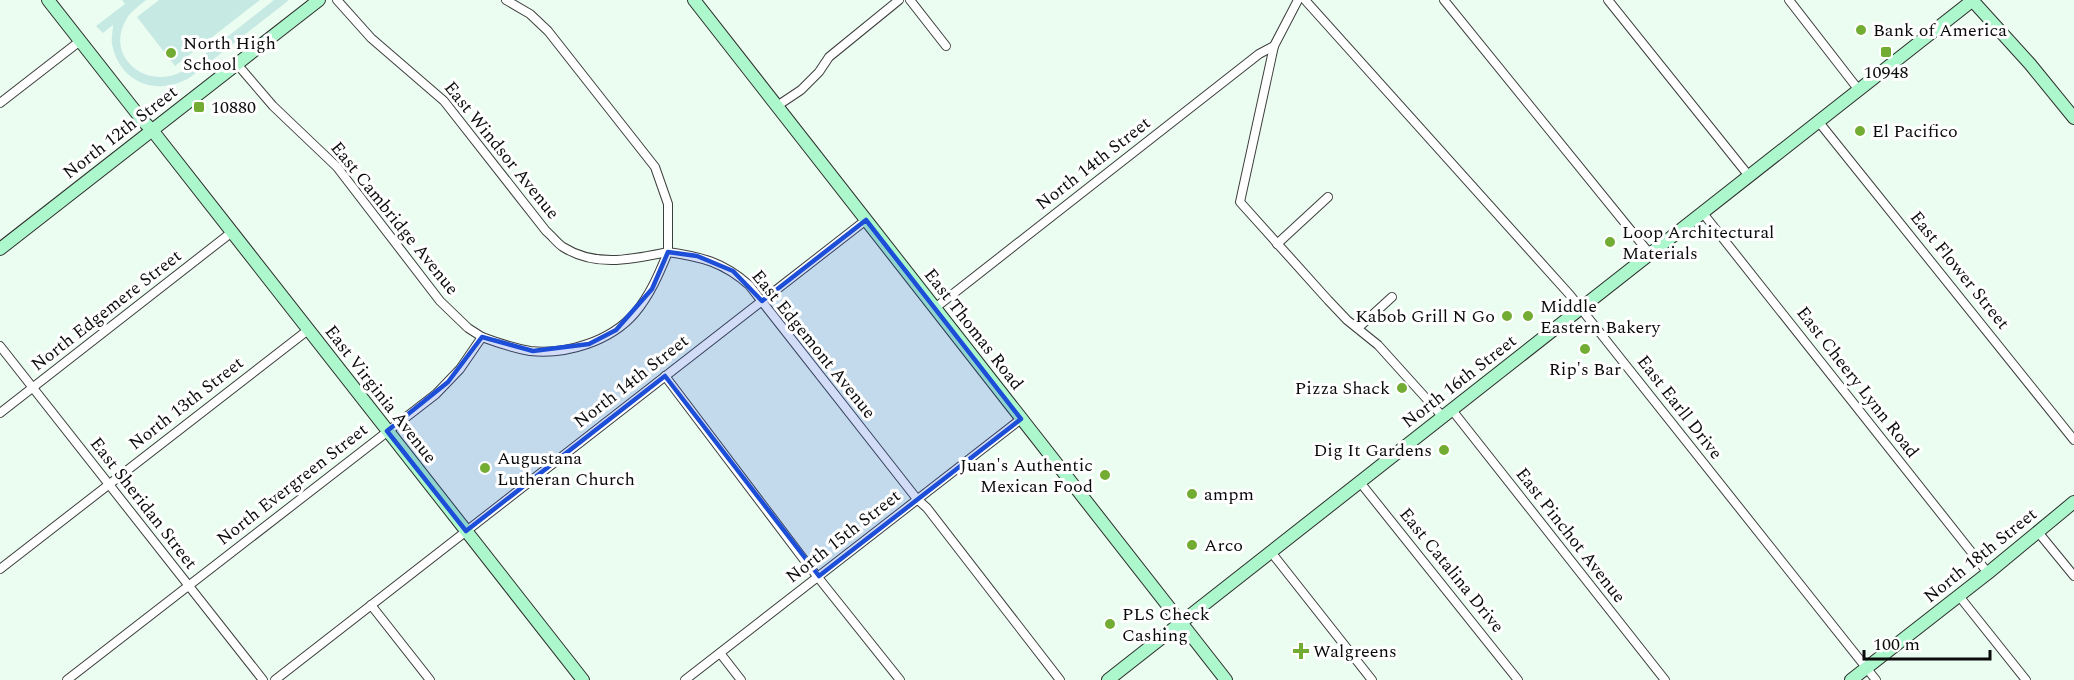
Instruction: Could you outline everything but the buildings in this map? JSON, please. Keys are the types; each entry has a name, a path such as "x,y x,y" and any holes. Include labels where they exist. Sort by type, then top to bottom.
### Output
{"main road":[{"name":"East Virginia Avenue","path":"48,0 583,680"},
{"name":"East Virginia Avenue","path":"58,0 148,115 152,130"},
{"name":"North 12th Street","path":"0,249 319,0"},
{"name":"East Thomas Road","path":"694,0 1226,680"},
{"name":"North 16th Street","path":"1108,680 1973,0"},
{"path":"1973,0 2074,118"},
{"name":"North 18th Street","path":"1851,680 1988,573 2074,502"}],"street":[{"name":"East Windsor Avenue","path":"337,0 371,38 444,101 546,231 563,247 590,258 613,261 668,252"},
{"path":"482,337 505,346 533,351 590,344 616,330 635,313 652,289 668,252 668,204 655,166 548,31 530,14 506,0"},
{"path":"777,106 806,86 829,57 899,0"},
{"path":"910,0 946,46"},
{"path":"1274,46 1298,0"},
{"name":"East Earll Drive","path":"1305,0 1581,308 1876,680"},
{"path":"1444,0 1650,254"},
{"path":"1789,0 1858,89"},
{"path":"1610,1 1749,176"},
{"path":"0,104 80,41"},
{"name":"East Pinchot Avenue","path":"1274,46 1240,202 1328,300 1448,414 1665,680"},
{"name":"North 14th Street","path":"935,308 1258,54 1274,46"},
{"name":"East Cambridge Avenue","path":"237,64 259,92 337,167 440,301 468,328 482,337"},
{"name":"East Flower Street","path":"1818,121 2074,440"},
{"path":"1277,244 1328,197"},
{"name":"East Cheery Lynn Road","path":"1702,212 1988,573"},
{"name":"North 14th Street","path":"275,680 866,220"},
{"name":"North Edgemere Street","path":"0,413 232,232"},
{"name":"East Edgemont Avenue","path":"668,252 697,256 733,271 762,300 1060,680"},
{"path":"1358,328 1392,297"},
{"name":"North 13th Street","path":"0,569 308,330"},
{"name":"North Evergreen Street","path":"67,680 448,382 482,337"},
{"name":"East Sheridan Street","path":"0,346 263,680"},
{"path":"664,376 900,680"},
{"name":"North 15th Street","path":"686,680 1021,419"},
{"name":"East Catalina Drive","path":"1359,481 1518,680"},
{"path":"2038,532 2074,576"},
{"path":"1271,552 1372,680"},
{"path":"1959,596 2026,680"},
{"path":"371,605 430,680"},
{"path":"720,653 741,680"}],"highlighted area":[{"path":"866,220 1021,419 819,576 665,376 466,531 387,431 448,382 482,337 533,351 589,344 616,330 652,289 668,252 697,256 733,271 762,301"}],"shaded area":[{"path":"122,0 146,0 126,20 121,34 121,47 134,68 158,77 171,76 185,70 274,0 289,0 192,76 167,86 155,86 132,78 123,69 116,58 112,44 113,25 103,33 96,26 125,4"},
{"path":"159,0 260,0 175,66 137,17"}],"place":[{"name":"Bank of America","path":"1861,30"},
{"name":"10948","path":"1886,52"},
{"name":"North High School","path":"171,53"},
{"name":"10880","path":"199,107"},
{"name":"El Pacifico","path":"1860,131"},
{"name":"Loop Architectural Materials","path":"1610,242"},
{"name":"Kabob Grill N Go","path":"1507,316"},
{"name":"Middle Eastern Bakery","path":"1528,316"},
{"name":"Rip's Bar","path":"1585,349"},
{"name":"Pizza Shack","path":"1402,388"},
{"name":"Dig It Gardens","path":"1444,450"},
{"name":"Augustana Lutheran Church","path":"485,468"},
{"name":"Juan's Authentic Mexican Food","path":"1105,475"},
{"name":"ampm","path":"1192,494"},
{"name":"Arco","path":"1192,545"},
{"name":"PLS Check Cashing","path":"1110,624"},
{"name":"Walgreens","path":"1301,651"}]}
